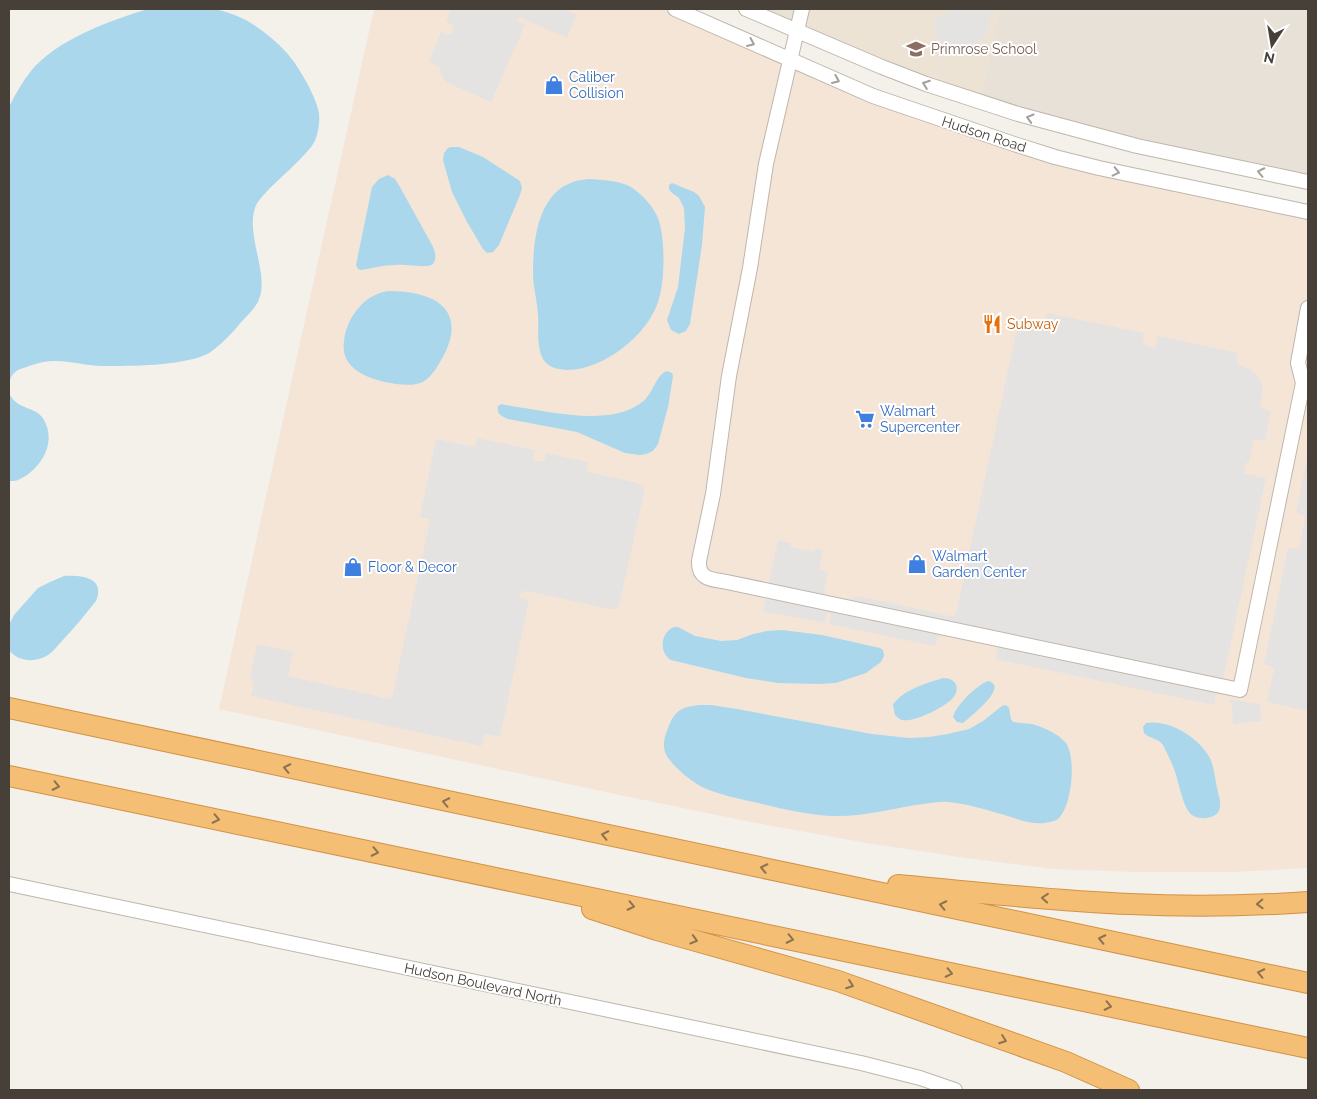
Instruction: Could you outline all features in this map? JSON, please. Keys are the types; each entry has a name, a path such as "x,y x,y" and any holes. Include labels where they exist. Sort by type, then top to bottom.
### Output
{"highway":[{"path":"9,708 1308,983"},
{"path":"9,776 1308,1048"},
{"path":"480,874 657,930 838,981 1066,1062 1129,1090"},
{"path":"812,878 1130,904 1218,905 1308,902"}],"street":[{"name":"Hudson Road","path":"675,9 873,96 1046,154 1121,173 1308,212"},
{"path":"746,9 926,84 1018,114 1137,146 1308,182"},
{"path":"802,9 766,164 750,268 733,352 713,494 699,561 699,569 705,577 1240,690 1306,380 1298,363 1308,308"},
{"name":"Hudson Boulevard North","path":"9,884 861,1063 920,1078 955,1090"}],"shaded area":[{"path":"374,9 675,9 791,61 1014,144 1308,212 1308,868 1232,872 1138,872 1054,869 966,858 867,843 751,822 219,709"},
{"path":"451,9 563,9 577,15 567,38 521,18 517,19 518,22 525,25 491,102 446,82 439,67 429,62 441,32 449,35 452,34 453,25 446,22"},
{"path":"746,9 1308,9 1308,182 1077,131"},
{"name":"Primrose School","path":"802,9 1001,9 981,102 797,31"},
{"path":"948,9 991,9 985,35 974,45 976,55 955,54 945,48 939,41 934,29 935,16 945,18"},
{"path":"1047,313 1144,333 1143,344 1153,348 1156,346 1158,336 1238,353 1237,364 1252,370 1260,380 1263,389 1260,407 1271,411 1265,441 1257,439 1253,441 1249,462 1246,463 1244,472 1266,478 1220,694 1216,695 1214,705 996,659 998,650 995,646 941,635 938,637 935,646 829,624 831,615 829,613 825,623 763,611 778,540 791,543 791,547 814,552 816,548 823,550 819,569 828,572 824,590 829,596 848,600 857,596 950,616 956,614 1019,319 1043,324"},
{"path":"477,438 535,450 533,458 535,461 544,461 546,453 588,462 587,472 634,482 643,486 644,493 619,606 616,609 609,609 527,591 522,592 519,596 529,600 500,737 485,734 482,746 251,696 254,685 250,677 257,644 293,652 288,676 392,698 430,521 420,517 436,439 474,447"},
{"path":"1308,454 1308,711 1267,702 1274,670 1271,666 1264,664 1288,548 1297,549 1300,546 1305,517 1296,513"},
{"path":"1229,699 1260,704 1261,721 1233,724 1232,708"}],"water":[{"path":"148,9 214,9 223,11 238,16 269,36 290,56 305,80 317,106 319,125 312,146 269,189 259,200 255,208 253,232 262,283 260,295 252,311 218,347 194,359 155,365 128,366 103,366 49,361 17,370 10,379 9,385 9,107 31,71 55,50 85,32"},
{"path":"451,147 459,147 483,157 520,181 522,188 520,195 499,245 493,252 487,253 483,249 452,192 443,160 444,153"},
{"path":"388,175 395,179 432,245 435,258 432,265 392,265 361,270 356,265 372,187 379,179"},
{"path":"588,179 614,181 629,186 641,195 652,208 660,224 662,235 664,259 662,283 658,302 652,315 634,339 608,358 594,365 580,369 562,370 547,364 539,348 538,314 533,278 534,247 540,220 545,207 552,197 561,188 573,182"},
{"path":"672,183 694,192 699,196 705,207 702,245 690,324 686,331 679,334 671,330 667,320 678,287 685,228 684,208 679,198 669,189 669,185"},
{"path":"389,291 422,295 435,300 444,308 450,318 452,330 448,345 433,373 420,383 412,385 400,384 370,378 360,373 347,361 344,344 346,332 353,315 358,308 372,297"},
{"path":"667,371 672,373 673,376 668,407 658,444 653,451 646,454 625,453 577,432 508,419 498,411 498,406 502,404 575,415 611,415 641,403 649,395 660,376"},
{"path":"9,390 15,402 35,411 42,417 49,434 46,452 35,468 19,480 12,481 9,481"},
{"path":"64,576 84,577 95,582 98,587 96,601 48,655 33,660 17,657 9,650 9,625 14,615 38,588"},
{"path":"674,627 678,627 695,636 721,641 737,640 753,634 782,630 822,635 880,648 883,650 884,656 881,662 866,673 836,683 778,683 746,678 671,660 664,652 663,642 666,633"},
{"path":"943,678 952,680 956,685 956,692 952,699 929,714 914,719 902,720 895,715 893,705 902,695"},
{"path":"988,681 994,684 992,695 963,723 957,722 953,717 962,701"},
{"path":"700,705 737,709 872,734 909,738 929,737 969,729 1006,705 1009,708 1013,722 1041,727 1054,733 1065,742 1071,758 1070,792 1063,812 1058,819 1045,823 1023,821 975,807 949,802 923,804 856,815 833,816 795,811 731,797 704,788 694,782 676,767 665,752 665,738 670,723 676,714 686,708"},
{"path":"1146,723 1165,724 1183,731 1205,751 1210,758 1220,800 1219,811 1216,814 1209,818 1200,818 1192,815 1183,800 1174,769 1163,745 1144,733 1143,727"}],"place":[{"name":"Primrose School","path":"916,49"},
{"name":"Caliber Collision","path":"554,85"},
{"name":"Subway","path":"992,324"},
{"name":"Walmart Supercenter","path":"865,419"},
{"name":"Walmart Garden Center","path":"917,564"},
{"name":"Floor & Decor","path":"353,567"}]}
